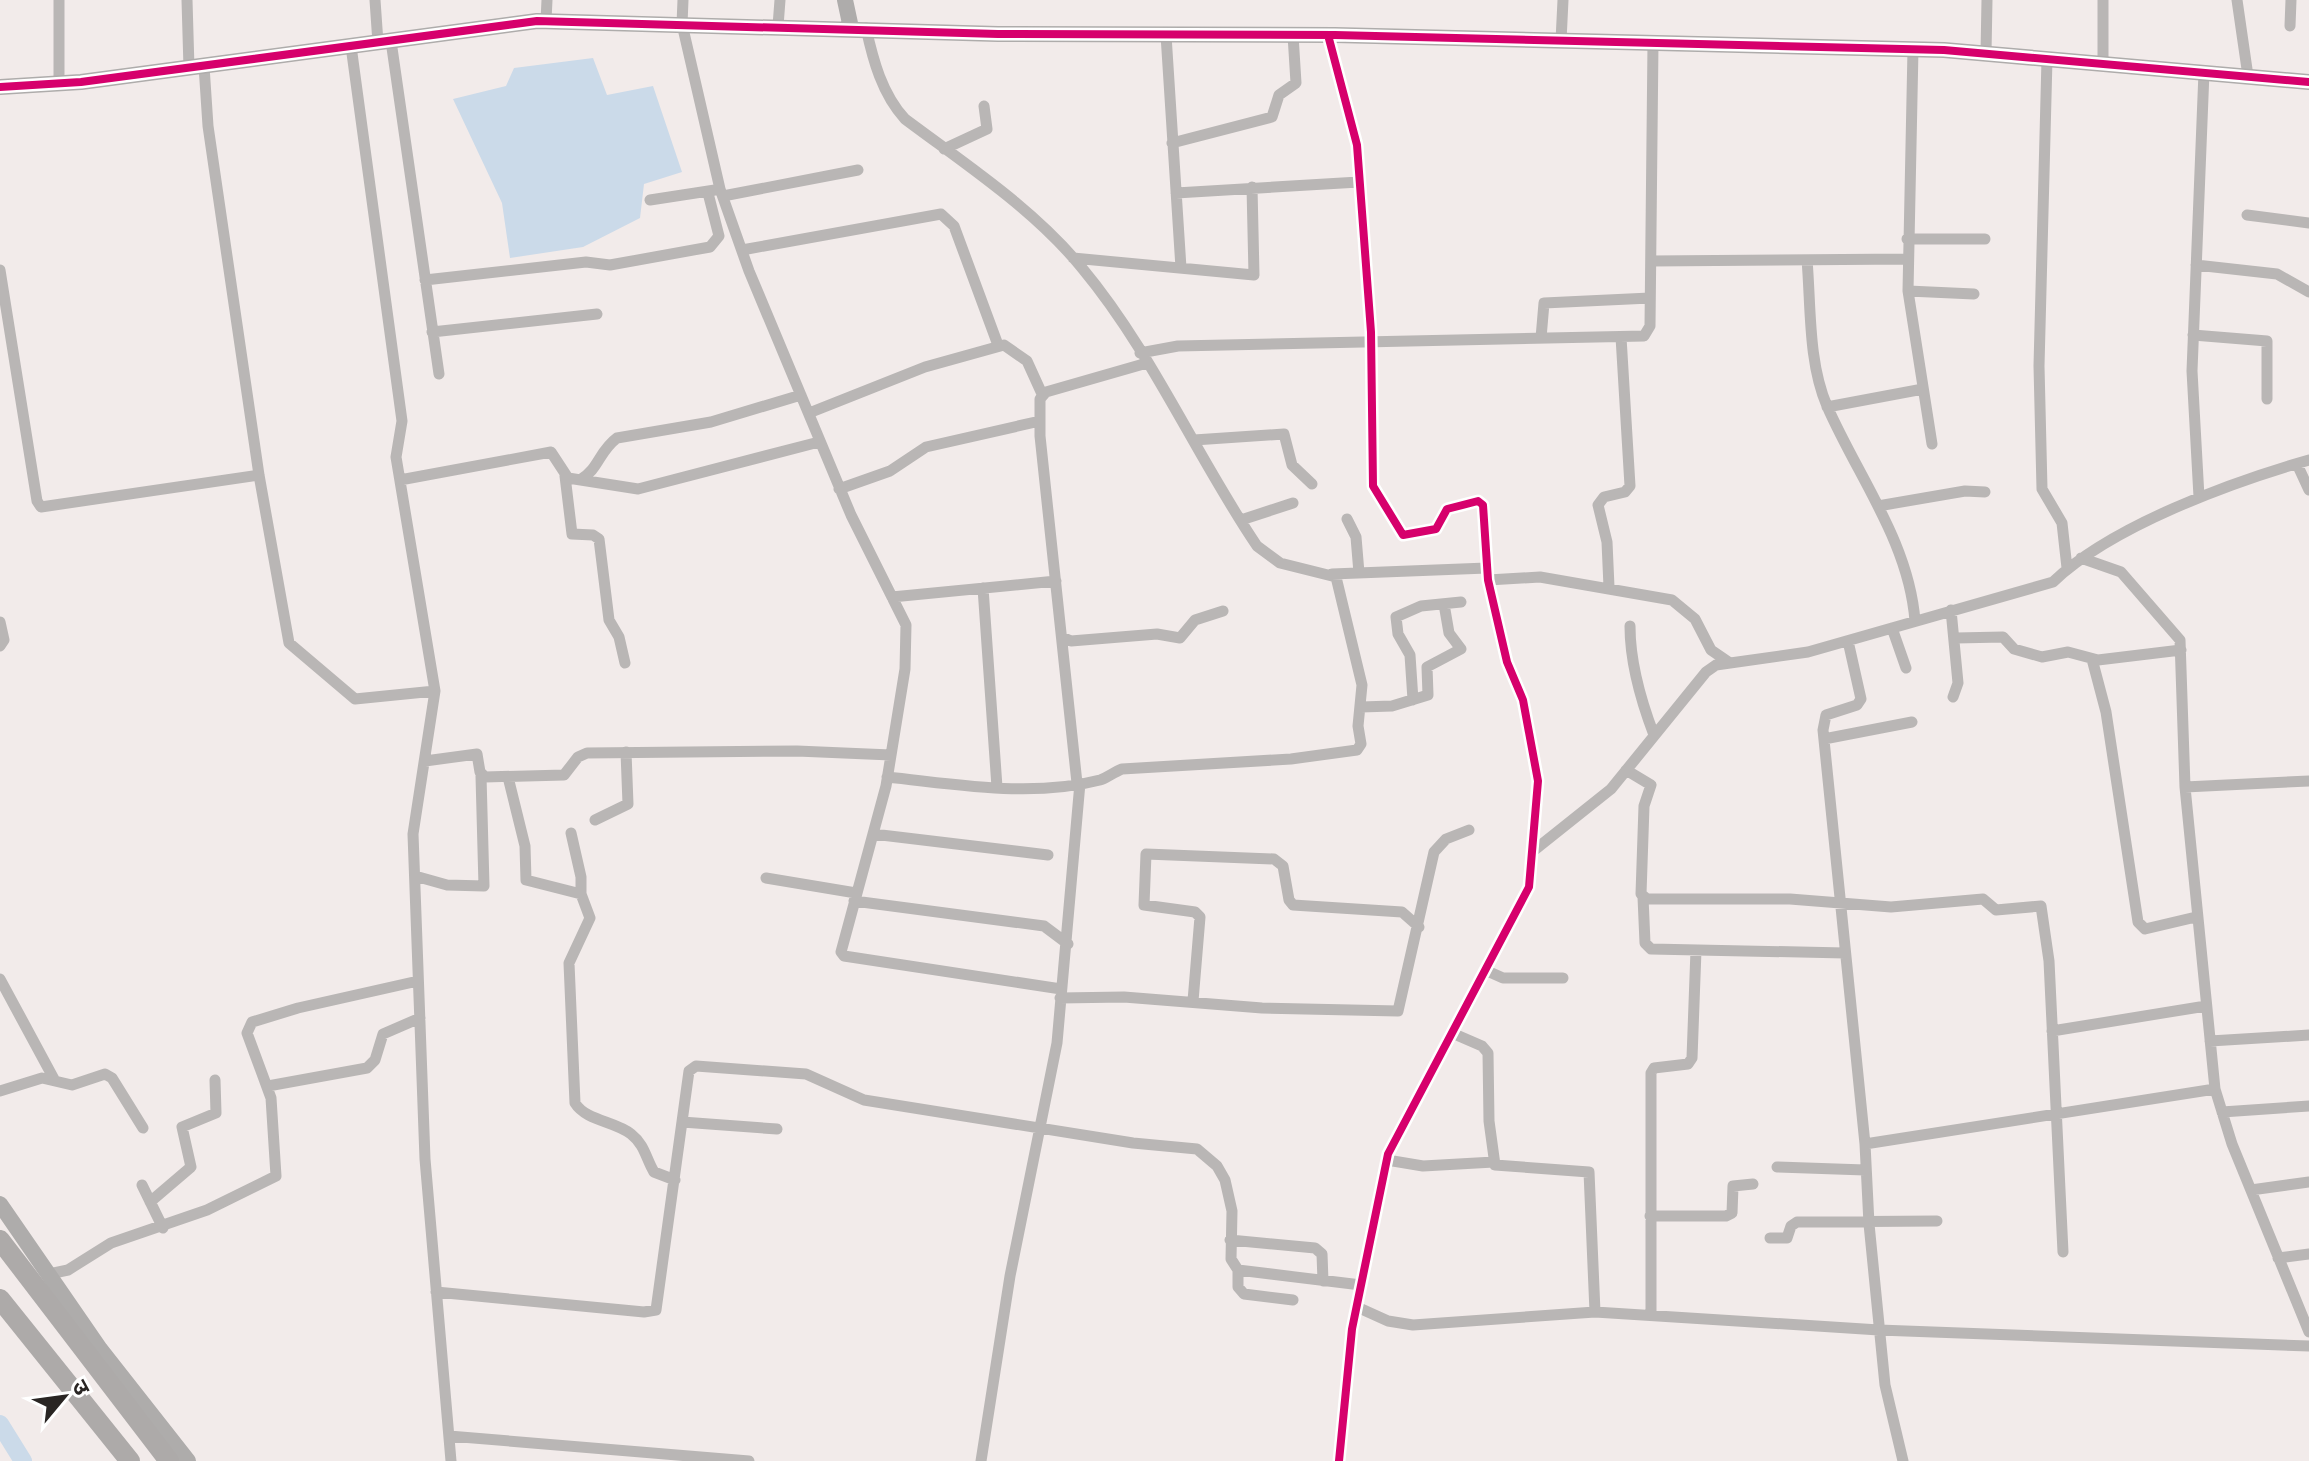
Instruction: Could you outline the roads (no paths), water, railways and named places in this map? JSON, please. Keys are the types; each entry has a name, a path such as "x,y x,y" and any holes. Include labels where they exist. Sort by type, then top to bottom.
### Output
{"highway":[{"path":"0,1240 169,1461"},
{"path":"0,1299 130,1461"}],"street":[{"path":"59,0 59,84"},
{"path":"187,0 259,475 292,648 322,667 343,691 355,699 435,691"},
{"path":"375,0 439,374"},
{"path":"546,21 547,0"},
{"path":"425,280 586,262 616,264 710,247 719,236 717,192 682,24 683,0"},
{"path":"778,26 780,0"},
{"path":"845,0 892,103 905,119 1019,207 1073,258 1144,358 1241,520 1267,556 1280,563 1332,574 1540,577 1609,587 1678,602 1695,619 1711,650 1730,663"},
{"path":"1561,41 1563,0"},
{"path":"1986,53 1987,0"},
{"path":"2103,0 2103,64"},
{"path":"2237,0 2248,76"},
{"path":"2290,26 2291,0"},
{"path":"0,87 59,84 546,21 1913,49 2309,82"},
{"path":"1166,35 1181,268"},
{"path":"1172,143 1206,136 1240,123 1269,119 1279,95 1296,83 1293,35"},
{"path":"1328,35 1357,145 1371,342 1374,491 1403,535 1436,529 1447,509 1481,502 1488,574 1507,662 1523,700 1538,781 1529,887 1387,1160 1357,1307 1339,1461"},
{"path":"1042,394 1178,346 1639,337 1648,332 1653,43"},
{"path":"351,46 402,421 396,457 435,691 413,834 425,1159 451,1461"},
{"path":"1913,49 1908,291 1932,444"},
{"path":"2047,59 2039,366 2042,489 2062,523 2067,568"},
{"path":"2199,497 2193,335 2204,72"},
{"path":"944,149 987,129 984,106"},
{"path":"650,200 858,170"},
{"path":"1176,193 1359,182"},
{"path":"1073,258 1254,275 1252,187"},
{"path":"717,192 839,489 903,617 907,634 887,777 841,947 844,956 1060,993 1262,1008 1398,1011 1434,852 1446,839 1469,830"},
{"path":"742,250 941,214 954,226 998,345"},
{"path":"2247,215 2309,223"},
{"path":"1907,239 1985,239"},
{"path":"1651,261 1907,259"},
{"path":"1807,260 1816,360 1827,407 1878,506 1911,583 1915,621"},
{"path":"2196,265 2277,274 2309,292"},
{"path":"0,270 37,501 41,507 259,475"},
{"path":"1908,291 1974,294"},
{"path":"1541,338 1544,303 1650,298"},
{"path":"432,332 597,314"},
{"path":"2193,335 2267,341 2267,399"},
{"path":"1609,587 1607,542 1598,505 1604,497 1625,492 1630,486 1621,337"},
{"path":"809,413 925,367 998,345 1011,347 1025,358 1042,394 1040,421 1078,783 1068,944 1055,1055 1010,1276 981,1461"},
{"path":"1827,407 1923,389"},
{"path":"580,480 594,472 606,447 617,438 711,422 801,395"},
{"path":"839,489 890,471 926,447 1040,421"},
{"path":"1194,440 1284,434 1292,465 1312,484"},
{"path":"565,476 638,489 819,442"},
{"path":"400,480 543,452 557,456 565,476 572,534 593,535 599,539 609,620 619,637 625,663"},
{"path":"1532,852 1611,789 1706,672 1730,663 1808,652 2053,582 2081,558 2199,497 2303,462 2309,490"},
{"path":"1878,506 1965,491 1985,492"},
{"path":"1241,520 1293,503"},
{"path":"1347,519 1356,537 1359,573"},
{"path":"2081,558 2121,572 2150,610 2177,636 2181,650 2185,787 2215,1089 2251,1190 2309,1332"},
{"path":"887,777 997,787 1078,783 1100,780 1122,769 1291,759 1357,750 1361,744 1362,685 1338,581 1332,574"},
{"path":"892,597 1056,581"},
{"path":"983,588 997,787"},
{"path":"1413,700 1410,655 1398,634 1396,617 1411,608 1461,602"},
{"path":"1361,707 1392,706 1428,695 1426,670 1429,664 1461,649 1449,633 1444,604"},
{"path":"1951,610 1958,683 1953,697"},
{"path":"1062,637 1076,641 1157,634 1180,638 1195,620 1223,611"},
{"path":"0,622 4,640 0,646"},
{"path":"1630,626 1630,647 1642,702 1654,735"},
{"path":"1892,628 1906,668"},
{"path":"1956,638 2003,637 2014,649 2042,657 2068,652 2092,659 2181,650"},
{"path":"1848,641 1861,699 1857,705 1826,715 1824,739 1865,1144 1869,1224 1885,1385 1903,1461"},
{"path":"2092,659 2106,712 2138,922 2145,929 2196,917"},
{"path":"1824,739 1912,722"},
{"path":"481,776 564,775 582,755 626,752 797,751 891,755"},
{"path":"595,820 628,804 626,752"},
{"path":"415,876 447,885 484,886 481,776 477,754 425,761"},
{"path":"1626,770 1651,785 1644,806 1643,897 1648,947 1845,953"},
{"path":"508,777 525,846 526,880 581,894"},
{"path":"2185,787 2309,781"},
{"path":"571,833 581,877 581,894 590,923 569,963 575,1103 583,1111 633,1135 647,1153 654,1172 675,1180"},
{"path":"873,834 1048,855"},
{"path":"1193,1001 1200,917 1195,912 1144,905 1146,854 1274,859 1283,866 1293,905 1402,912 1419,927"},
{"path":"766,878 855,897 1044,926 1068,944"},
{"path":"1643,897 1790,899 1840,905 1906,906 1983,899 1996,910 2041,906 2049,961 2063,1252"},
{"path":"1651,1315 1651,1073 1654,1068 1688,1064 1692,1058 1696,950"},
{"path":"1485,970 1503,978 1563,978"},
{"path":"0,979 54,1079"},
{"path":"49,1274 68,1270 107,1245 163,1228 276,1176 268,1086 247,1033 252,1022 298,1008 418,981"},
{"path":"2052,1031 2206,1006"},
{"path":"268,1086 367,1068 375,1060 383,1034 420,1018"},
{"path":"1452,1033 1482,1046 1488,1053 1494,1162 1498,1168 1589,1172 1595,1312"},
{"path":"2210,1041 2309,1035"},
{"path":"436,1292 644,1312 656,1310 689,1071 696,1066 806,1074 864,1100 1039,1129 1197,1149 1217,1166 1225,1180 1232,1211 1231,1259 1238,1270 1238,1287 1244,1294 1293,1300"},
{"path":"0,1091 42,1078 72,1085 109,1075 143,1128"},
{"path":"140,1235 152,1206 191,1167 182,1127 216,1113 215,1080"},
{"path":"1865,1144 2215,1089"},
{"path":"2222,1112 2309,1106"},
{"path":"682,1122 777,1129"},
{"path":"1387,1160 1423,1166 1494,1162"},
{"path":"1777,1167 1865,1170"},
{"path":"2251,1190 2309,1182"},
{"path":"1650,1216 1726,1216 1732,1213 1733,1186 1753,1184"},
{"path":"142,1185 163,1228"},
{"path":"0,1204 100,1349 188,1461"},
{"path":"1770,1238 1787,1238 1791,1226 1797,1222 1869,1224 1937,1221"},
{"path":"1230,1240 1315,1248 1322,1254 1323,1281"},
{"path":"2278,1258 2309,1254"},
{"path":"1238,1270 1361,1285"},
{"path":"2295,1300 2309,1297"},
{"path":"1357,1307 1388,1321 1413,1325 1595,1312 1879,1330 2309,1346"},
{"path":"449,1436 749,1461"}],"water":[{"path":"593,58 607,95 653,86 682,172 644,184 640,218 583,247 510,258 502,203 453,99 506,86 514,68"}],"waterway":[{"path":"0,1424 23,1461"}]}
